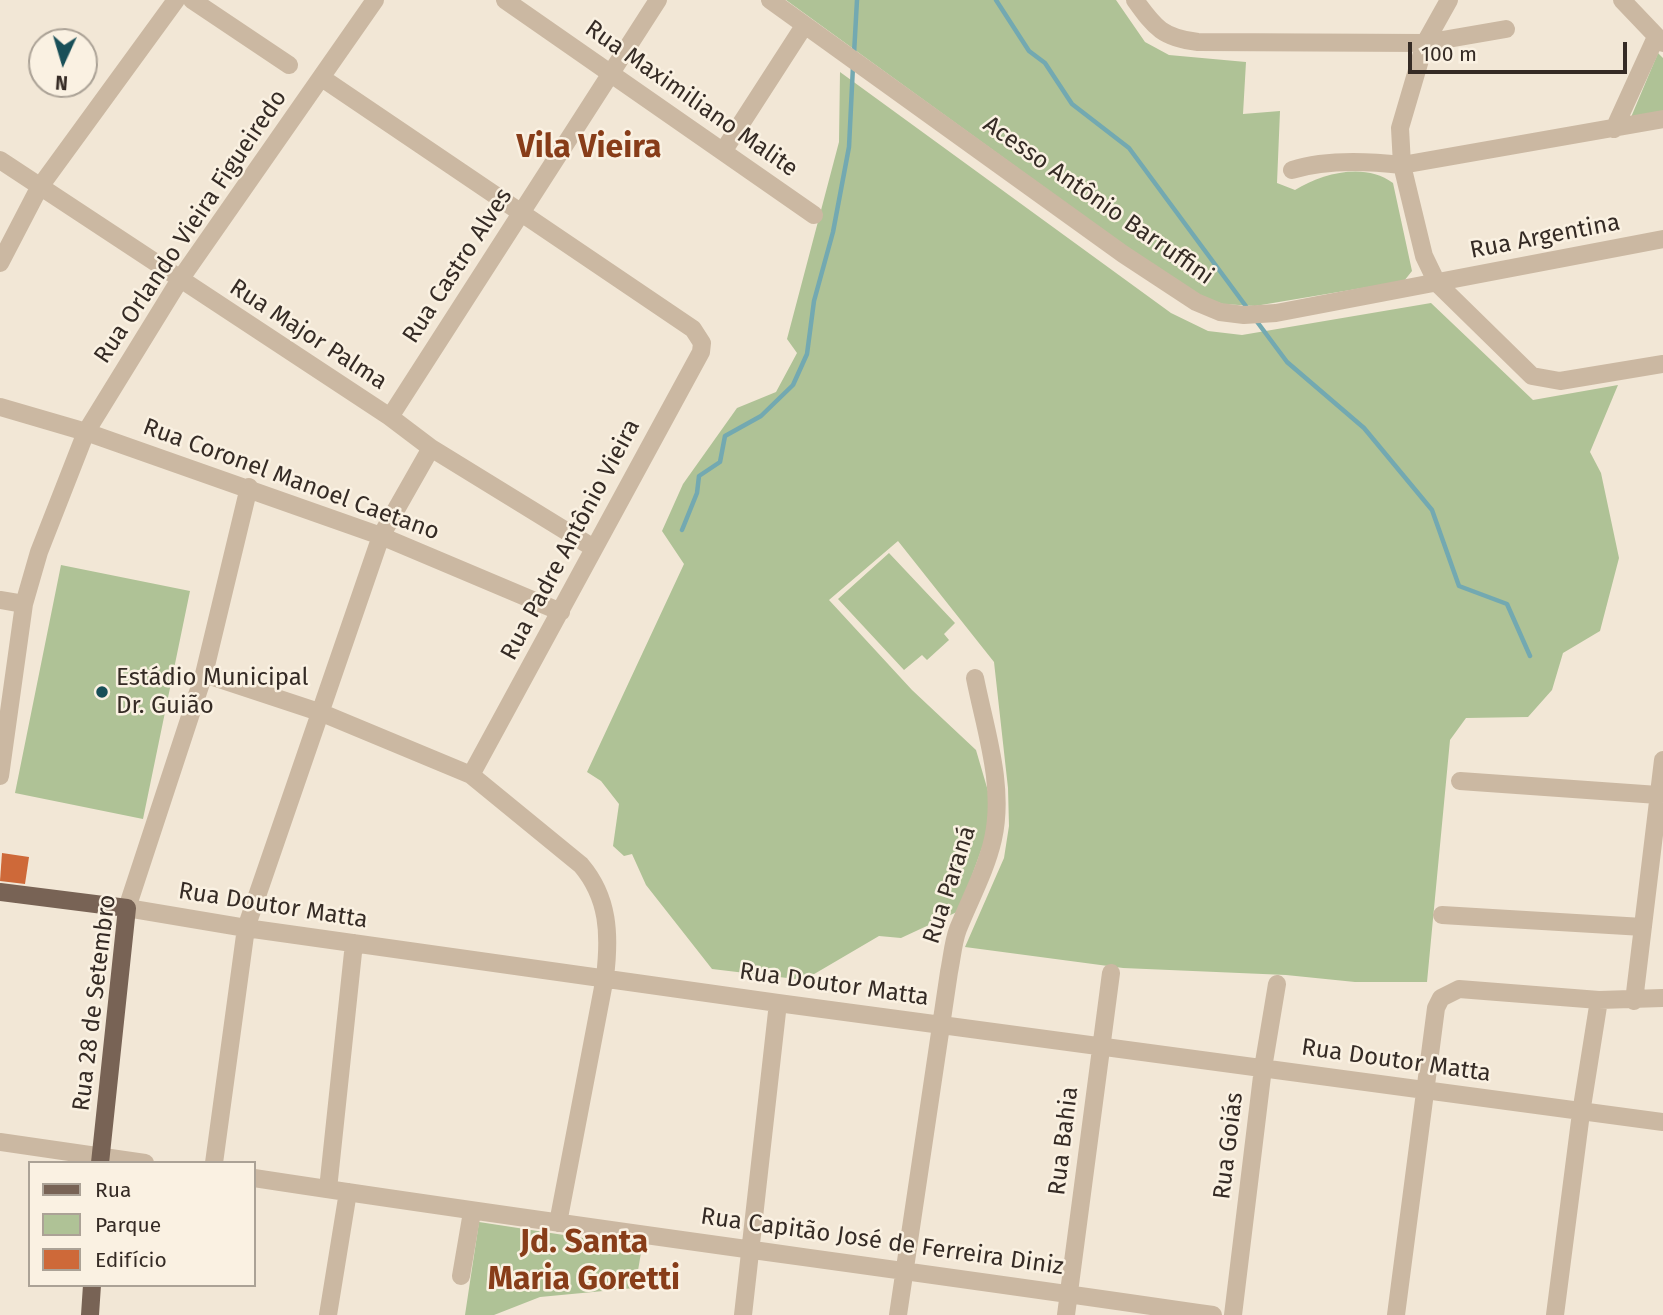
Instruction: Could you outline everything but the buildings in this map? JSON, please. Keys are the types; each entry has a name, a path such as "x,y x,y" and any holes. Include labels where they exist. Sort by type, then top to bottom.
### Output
{"main road":[{"name":"Rua Doutor Matta","path":"0,892 127,908"},
{"name":"Rua 28 de Setembro","path":"100,1160 127,908"},
{"path":"90,1315 92,1287"}],"street":[{"path":"0,263 39,188 176,0"},
{"path":"192,0 289,65"},
{"name":"Rua Orlando Vieira Figueiredo","path":"0,776 24,604 39,552 86,432 179,281 375,0"},
{"name":"Rua Maximiliano Malite","path":"505,0 814,215"},
{"name":"Rua Castro Alves","path":"390,417 658,0"},
{"name":"Acesso Antônio Barruffini","path":"770,0 1123,254 1196,302 1220,312 1244,315 1276,313 1437,283"},
{"path":"1135,0 1154,26 1174,39 1198,42 1425,43 1506,29"},
{"path":"1449,0 1425,43 1400,128 1402,165 1424,256 1437,283 1532,376 1560,381 1663,364"},
{"path":"1614,129 1659,40 1622,0"},
{"path":"724,150 804,26"},
{"path":"322,78 523,211"},
{"path":"1292,170 1321,164 1373,162 1402,165 1663,119"},
{"name":"Rua Major Palma","path":"0,160 179,281 390,417 431,448 592,547"},
{"name":"Rua Padre Antônio Vieira","path":"471,775 561,612 592,547 701,352 702,343 693,329 523,211"},
{"name":"Rua Argentina","path":"1437,283 1663,239"},
{"name":"Rua Coronel Manoel Caetano","path":"0,407 86,432 381,536 561,612"},
{"path":"214,1161 246,928 381,536 431,448"},
{"name":"Rua 28 de Setembro","path":"127,908 204,674 249,488"},
{"path":"0,600 24,604"},
{"path":"204,674 322,713 471,775 581,865 596,882 603,899 608,947 606,977 558,1223"},
{"name":"Rua Paraná","path":"898,1315 940,1024 957,932 993,838 997,801 995,781 975,678"},
{"path":"1634,1001 1663,760"},
{"path":"1460,781 1658,795"},
{"name":"Rua Doutor Matta","path":"127,908 246,928 778,1003 1663,1122"},
{"path":"1442,915 1643,927"},
{"path":"328,1189 354,943"},
{"name":"Rua Bahia","path":"1066,1315 1111,973"},
{"name":"Rua Goiás","path":"1233,1315 1263,1068 1277,984"},
{"path":"1396,1315 1436,1008 1448,992 1459,989 1634,1001 1663,998"},
{"path":"1555,1315 1581,1113 1600,1000"},
{"path":"743,1315 778,1003"},
{"path":"0,1142 100,1160"},
{"name":"Rua Capitão José de Ferreira Diniz","path":"256,1178 472,1212 750,1247 1213,1315"},
{"path":"328,1315 348,1192"},
{"path":"461,1276 472,1212"}],"green space":[{"path":"786,0 1116,0 1145,42 1169,55 1246,62 1243,114 1280,111 1277,183 1295,190 1331,175 1357,172 1370,173 1393,183 1412,271 1404,281 1255,306 1223,304 1190,293"},
{"path":"1658,53 1663,58 1663,115 1629,122"},
{"path":"840,72 1171,313 1208,331 1242,335 1431,303 1533,400 1618,385 1590,452 1601,473 1619,558 1600,631 1563,653 1552,690 1528,717 1466,718 1450,740 1427,982 1355,982 1286,975 1123,968 965,947 1004,858 1009,826 1008,788 994,662 898,541 829,600 912,690 976,750 988,791 990,826 959,911 901,938 879,936 804,980 712,969 646,885 632,854 624,856 613,846 619,804 601,781 587,772 684,564 662,531 683,484 737,408 776,392 797,353 787,339 839,142"},
{"path":"889,553 955,623 944,634 949,640 927,660 922,655 904,670 838,599"},
{"name":"Estádio Municipal Dr. Guião","path":"61,565 190,591 143,819 15,793"},
{"path":"479,1222 642,1247 635,1288 540,1297 494,1315 465,1315"}],"waterway":[{"path":"854,54 857,0"},
{"path":"996,0 1029,51 1045,63 1072,104 1129,148 1248,309"},
{"path":"682,530 697,493 699,476 720,462 725,436 761,416 793,385 807,354 814,301 833,232 849,147 853,66"},
{"path":"1255,319 1287,362 1364,428 1432,510 1459,586 1507,604 1530,656"}],"place":[{"name":"Estádio Municipal Dr. Guião","path":"102,692"}],"district":[{"name":"Vila Vieira","path":"589,148"},
{"name":"Jd. Santa Maria Goretti","path":"584,1262"}]}
